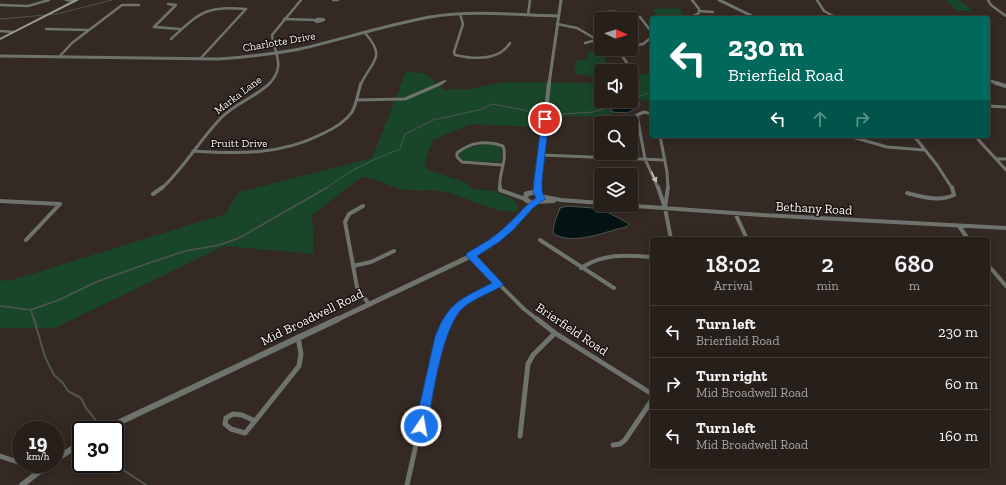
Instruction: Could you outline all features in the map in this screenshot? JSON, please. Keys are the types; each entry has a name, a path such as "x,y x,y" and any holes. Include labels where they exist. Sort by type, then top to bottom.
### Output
{"main road":[{"path":"0,39 76,1"}],"street":[{"path":"0,6 28,6 49,0"},
{"path":"66,0 76,1"},
{"name":"Marka Lane","path":"153,194 166,186 222,116 263,89 273,79 279,66 272,35 300,0"},
{"path":"333,0 338,0"},
{"path":"528,15 530,0"},
{"name":"Mid Broadwell Road","path":"122,421 368,303 471,256 496,240 513,225 522,213 541,199 539,195 538,180 561,0"},
{"path":"692,0 699,11"},
{"path":"719,0 752,16"},
{"path":"817,0 824,11 832,16"},
{"path":"988,0 991,5 1006,16"},
{"path":"168,4 176,5 154,27 181,29"},
{"path":"59,57 72,43 122,5 138,5"},
{"path":"170,39 199,13 208,9 246,9 200,59"},
{"path":"699,11 713,12"},
{"path":"693,16 699,13 699,11"},
{"path":"460,14 463,24 454,52 455,55 491,56 503,52 510,44"},
{"name":"Charlotte Drive","path":"0,56 231,59 276,54 424,19 460,14 558,16"},
{"path":"640,17 650,29"},
{"path":"284,19 316,20"},
{"path":"557,24 577,28 594,39"},
{"path":"46,29 88,30"},
{"path":"0,31 13,32"},
{"name":"Pruitt Drive","path":"193,152 256,154 276,152 296,146 317,137 342,122 352,111 357,100 361,84 375,62 378,54 375,43 365,33"},
{"path":"638,46 648,43 650,40"},
{"path":"585,43 594,41"},
{"path":"622,56 626,63"},
{"path":"357,100 405,98 446,81"},
{"path":"990,81 1006,86"},
{"path":"990,106 1006,107"},
{"path":"650,114 644,112 637,115 645,160 657,183 665,208 671,237"},
{"path":"660,138 670,185 665,208"},
{"path":"855,138 887,147 925,150"},
{"path":"907,193 922,197 944,199 954,195 955,191 916,138"},
{"path":"977,138 1006,170"},
{"path":"502,165 462,162 457,157 457,153 461,149 475,144 496,143 503,146 505,150 502,165 498,185 500,190 527,197 536,202 561,200"},
{"path":"541,155 665,160"},
{"path":"996,159 1006,159"},
{"name":"Mid Broadwell Road","path":"522,213 527,197 538,180"},
{"path":"527,197 539,195 561,200 594,203"},
{"path":"0,201 60,204 26,240"},
{"path":"363,206 349,212 345,217 345,222 357,287 368,303"},
{"name":"Bethany Road","path":"638,206 1006,228"},
{"path":"735,213 746,237"},
{"path":"959,226 967,237"},
{"path":"540,240 614,288"},
{"path":"353,266 371,262 394,251"},
{"path":"581,268 586,263 611,255 650,257"},
{"name":"Brierfield Road","path":"471,256 524,309 554,333 650,393"},
{"path":"990,267 1006,286"},
{"path":"407,485 440,337 444,327 460,304 498,284"},
{"path":"520,436 528,364 533,355 554,333"},
{"path":"255,421 240,413 234,413 229,415 225,424 231,429 245,433 255,421 299,366 301,354 298,337"},
{"path":"613,445 620,444 625,440 650,403"},
{"path":"0,456 12,460"},
{"path":"22,485 36,473"}],"green space":[{"path":"945,0 960,0 972,11 957,11"},
{"path":"676,8 680,9 684,16 658,16 652,9"},
{"path":"588,52 594,53 594,56 605,56 606,60 605,64 594,64 594,77 574,73 577,60 588,59"},
{"path":"406,72 425,73 444,90 468,89 504,82 594,83 594,108 619,108 608,116 551,116 550,128 471,124 433,140 424,166 428,170 465,182 472,189 494,191 513,199 518,205 518,210 510,211 491,208 441,191 400,189 362,177 312,215 314,254 224,246 55,328 0,328 0,280 9,281 225,214 239,192 372,158"},
{"path":"638,74 650,74 650,101 638,100"},
{"path":"484,144 500,146 502,154 499,162 468,161 461,159 459,153 464,149"}],"shaded area":[{"path":"611,10 619,12 604,12"},
{"path":"612,108 637,108 627,113 612,112"},
{"path":"567,206 593,208 594,212 607,212 628,223 629,225 589,237 570,239 561,237 553,233 555,220 560,208"}],"waterway":[{"path":"0,19 57,14 112,0"},
{"path":"638,97 650,92"},
{"path":"326,188 343,176 380,157 400,149 405,134 433,120 479,110 492,104 524,110 534,115 544,115"},
{"path":"549,115 593,112 608,108"},
{"path":"31,310 61,299 96,282 149,263 185,251 219,245 239,238 328,187"},
{"path":"0,306 31,310"},
{"path":"31,310 34,320"},
{"path":"34,319 45,357 54,375 63,383 68,391 81,398 86,408 96,421"},
{"path":"124,470 146,485"}],"route":[{"path":"421,426 440,337 444,327 460,304 498,284 471,256 496,240 516,222 522,213 541,199 538,194 538,180 545,119"}]}
